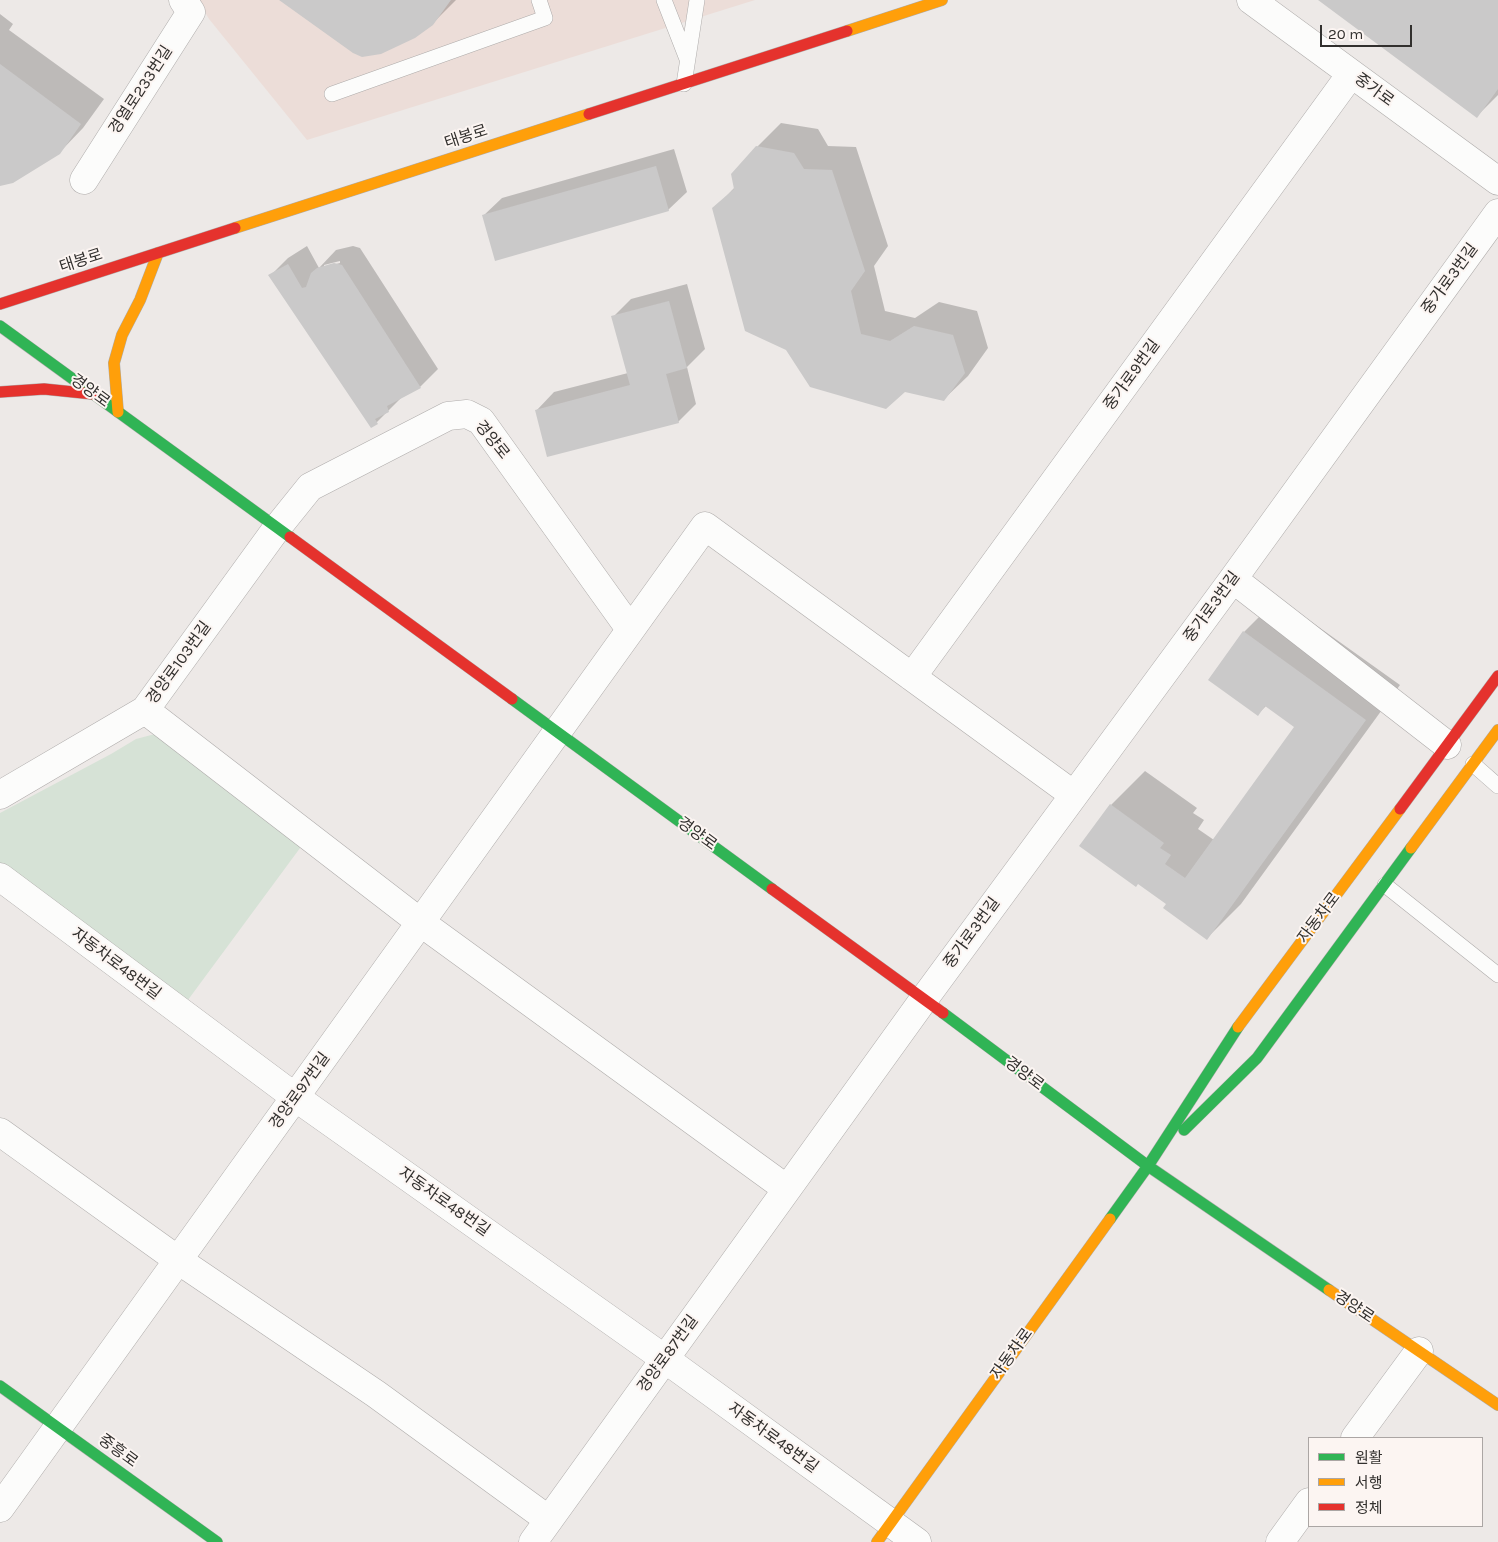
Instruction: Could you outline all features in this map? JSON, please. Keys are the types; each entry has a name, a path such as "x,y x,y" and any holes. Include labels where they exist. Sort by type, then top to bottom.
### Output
{"street":[{"name":"경열로233번길","path":"84,180 191,12 184,0"},
{"name":"태봉로","path":"0,304 942,0"},
{"name":"중가로","path":"1251,0 1498,180"},
{"name":"중가로9번길","path":"912,677 1351,74"},
{"name":"중가로3번길","path":"924,999 1233,579 1498,213"},
{"path":"118,412 114,363 122,335 140,300 158,253"},
{"name":"경양로","path":"0,326 924,999 1148,1166 1498,1405"},
{"path":"0,392 44,389 95,395"},
{"name":"경양로","path":"277,528 310,487 448,416 467,414 481,421 630,630"},
{"path":"556,732 704,526 1074,795"},
{"name":"경양로103번길","path":"0,795 145,710 277,528"},
{"path":"1233,579 1447,745"},
{"name":"자동차로","path":"883,1533 1148,1166 1231,1037 1498,676"},
{"path":"145,710 420,922 787,1189"},
{"name":"자동차로","path":"1148,1166 1257,1058 1498,730"},
{"name":"경양로97번길","path":"0,1508 556,732"},
{"name":"자동차로48번길","path":"0,877 295,1097 665,1359 883,1533 917,1542"},
{"name":"경양로87번길","path":"533,1542 924,999"},
{"path":"0,1132 178,1260 376,1394 549,1520"},
{"path":"1357,1437 1419,1351"},
{"name":"중흥로","path":"0,1386 217,1542"},
{"path":"1280,1542 1308,1503"}],"lane":[{"path":"332,94 545,18 539,0"},
{"path":"664,0 688,60"},
{"path":"684,84 697,0"},
{"path":"1473,764 1498,786"},
{"path":"1385,885 1498,974"}],"shaded area":[{"path":"198,0 755,0 307,140 209,19"},
{"path":"155,734 303,844 185,1004 0,867 0,813 136,739"}],"building":[{"path":"279,0 451,0 433,25 415,38 381,54 362,57 353,53"},
{"path":"1318,0 1498,0 1498,89 1477,118"},
{"path":"0,64 81,124 60,154 13,183 0,186"},
{"path":"756,146 794,153 804,169 832,170 865,271 851,291 861,334 890,341 914,326 953,335 965,373 944,401 905,392 886,409 810,387 786,350 745,331 712,208 734,189 731,174"},
{"path":"656,166 669,211 495,261 482,215"},
{"path":"334,263 342,265 421,388 387,406 389,412 375,419 378,424 371,428 268,275 288,264 302,288 306,287 311,273 317,268"},
{"path":"669,301 687,368 666,374 679,423 547,457 535,410 630,385 611,316"},
{"path":"1243,631 1366,720 1207,940 1163,908 1166,904 1138,884 1136,887 1079,846 1110,804 1164,843 1160,848 1171,855 1165,864 1185,878 1294,727 1265,706 1258,716 1208,680"}],"traffic: fast":[{"path":"0,326 290,537"},
{"path":"512,699 772,889"},
{"path":"1184,1130 1257,1058 1411,848"},
{"path":"943,1013 1148,1166 1329,1290"},
{"path":"1110,1219 1148,1166 1238,1027"},
{"path":"0,1386 217,1542"}],"traffic: slow":[{"path":"847,31 942,0"},
{"path":"235,228 589,114"},
{"path":"118,412 114,363 122,335 140,300 158,253"},
{"path":"1411,848 1498,730"},
{"path":"1238,1027 1400,809"},
{"path":"877,1542 1110,1219"},
{"path":"1329,1290 1498,1405"}],"traffic: jam":[{"path":"589,114 847,31"},
{"path":"0,304 235,228"},
{"path":"0,392 44,389 93,394"},
{"path":"290,537 512,699"},
{"path":"1400,809 1498,676"},
{"path":"772,889 943,1013"}]}
